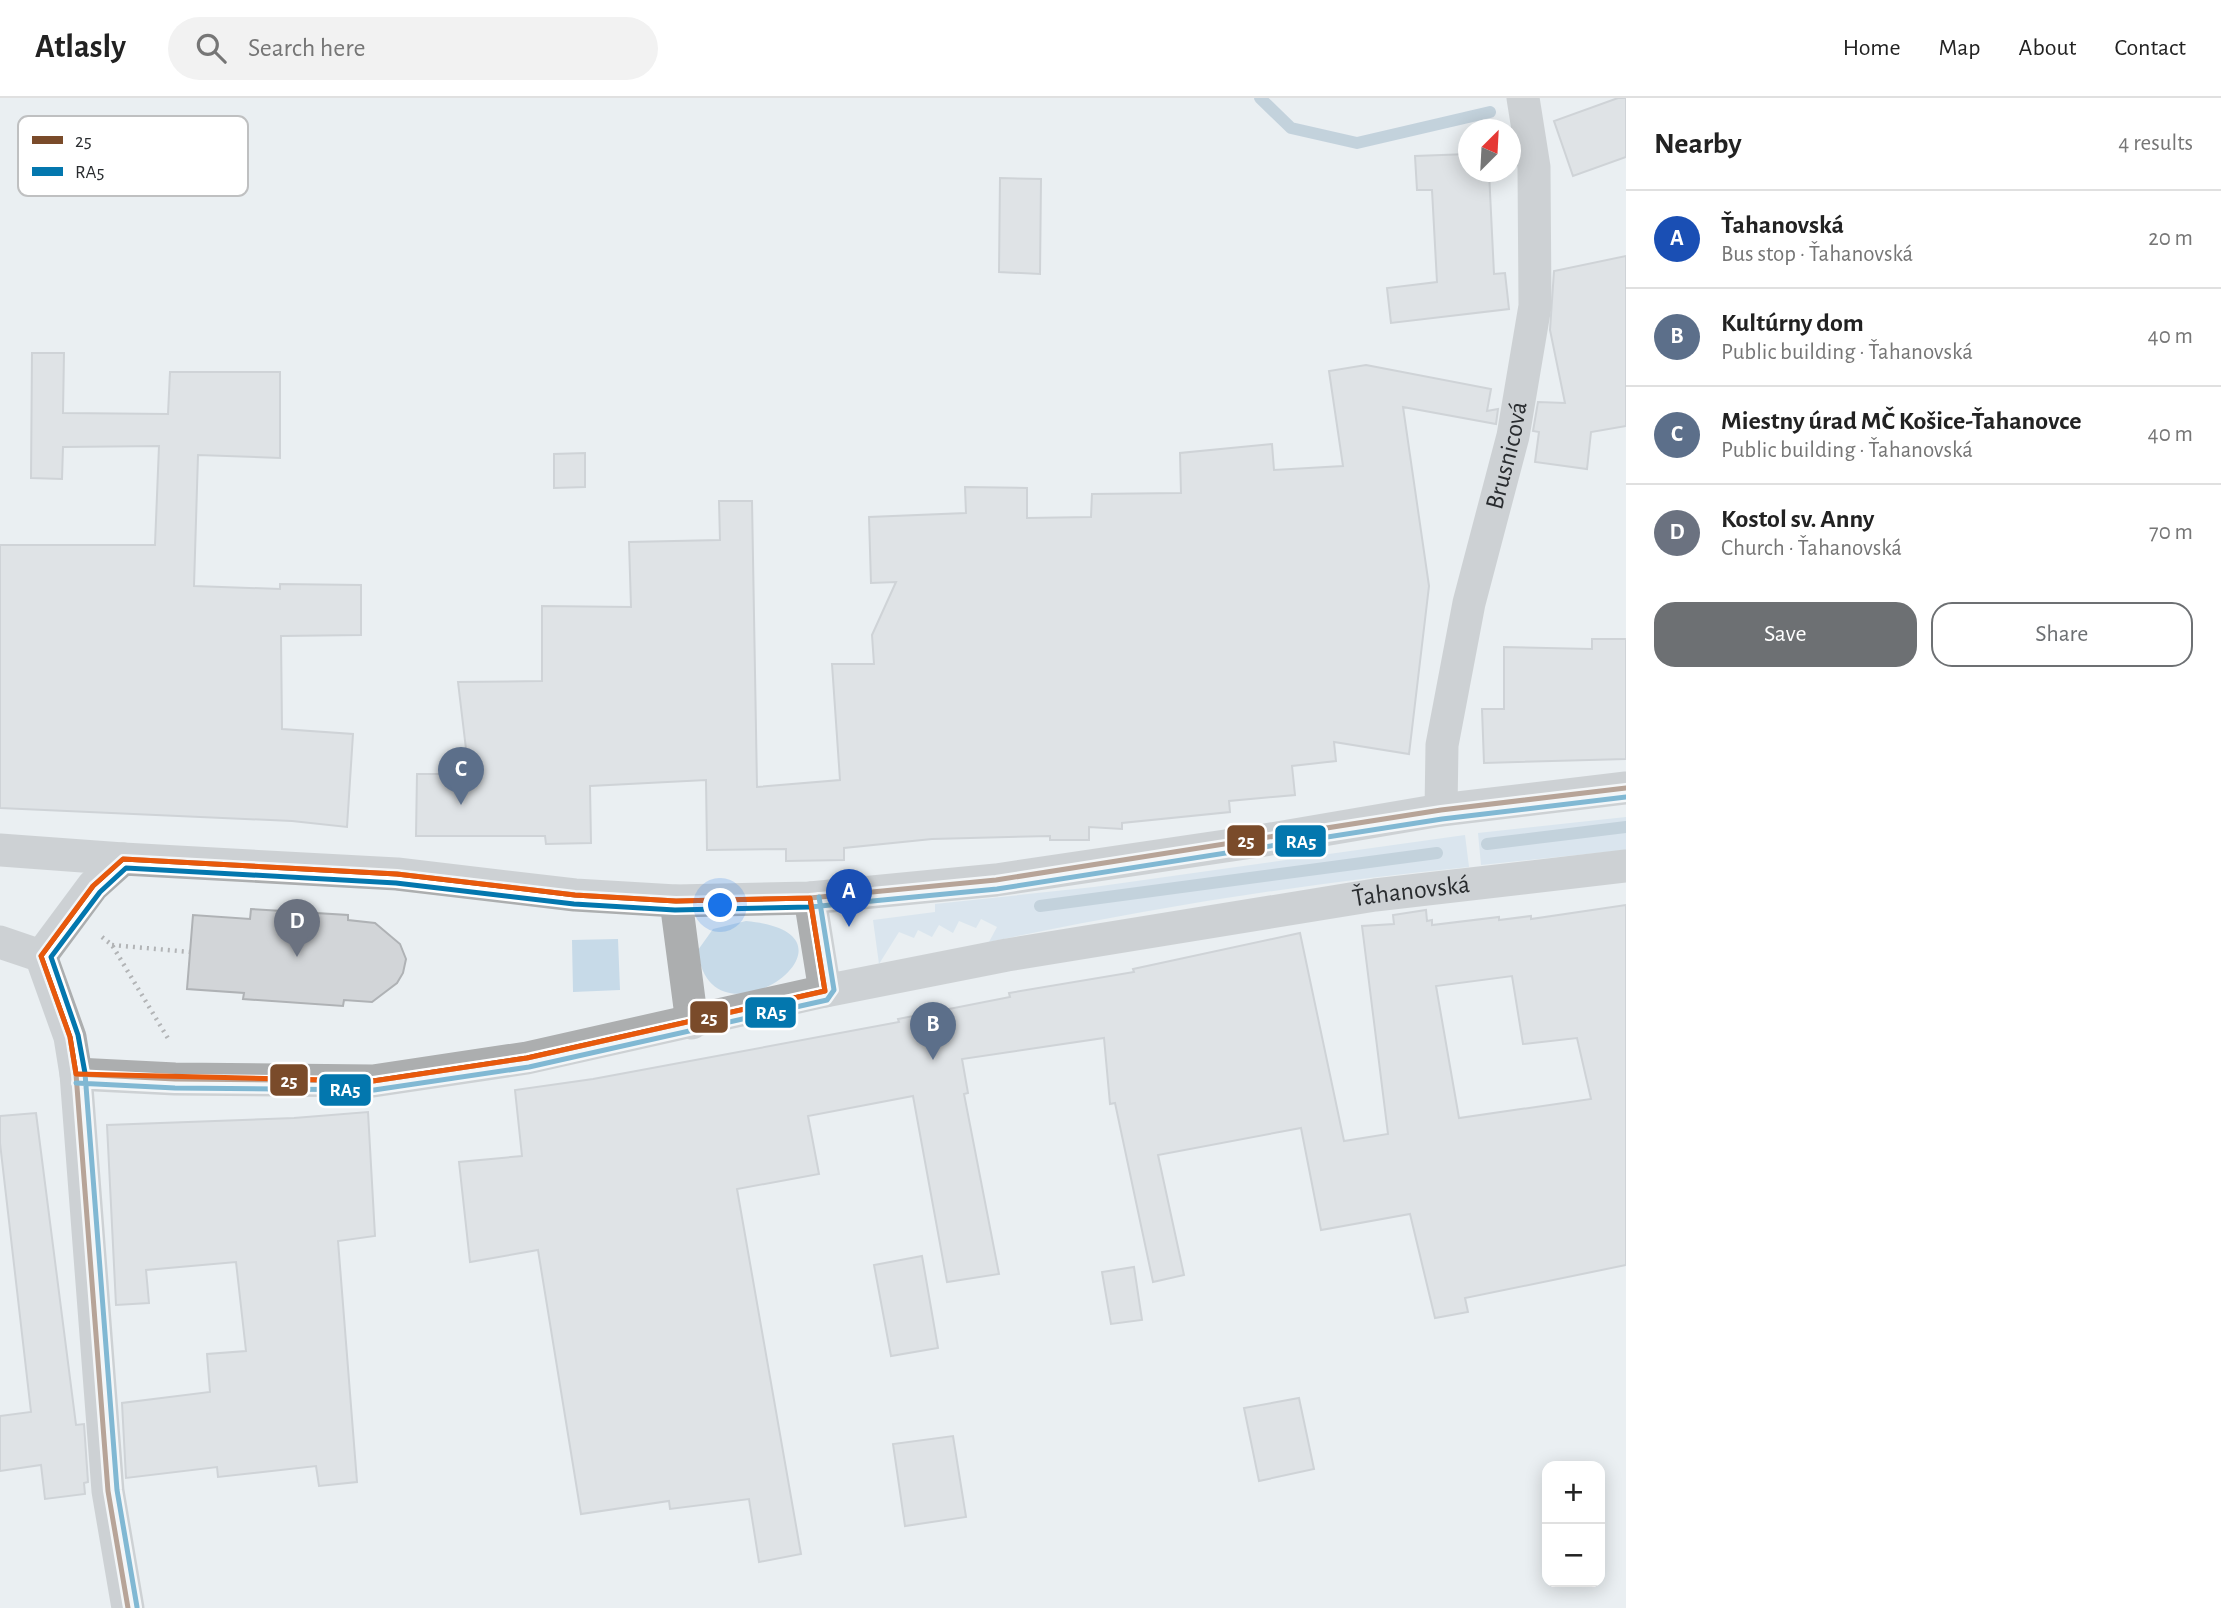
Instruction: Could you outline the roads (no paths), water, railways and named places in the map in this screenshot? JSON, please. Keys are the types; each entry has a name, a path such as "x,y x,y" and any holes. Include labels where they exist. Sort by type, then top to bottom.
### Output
{"street":[{"name":"Brusnicová","path":"1441,810 1442,745 1469,603 1513,436 1535,306 1534,167 1523,98"},
{"path":"0,850 397,874 575,895 676,901 810,898 996,880 1441,810 1626,788"},
{"path":"41,956 93,886 123,859"},
{"name":"Ťahanovská","path":"76,1074 175,1079 373,1081 527,1058 825,991 1007,955 1375,895 1626,866"},
{"path":"810,898 825,991"},
{"path":"676,901 692,1023"},
{"path":"0,942 41,956"},
{"path":"41,956 70,1037 76,1074 108,1491 128,1608"}],"waterway":[{"path":"1260,98 1291,128 1357,143 1490,112"},
{"path":"1487,844 1626,827"},
{"path":"1040,906 1437,853"}],"place":[{"name":"Miestny úrad MČ Košice-Ťahanovce","path":"461,805"},
{"name":"Ťahanovská","path":"849,927"},
{"name":"Kostol sv. Anny","path":"297,957"},
{"name":"Kultúrny dom","path":"933,1060"}]}
